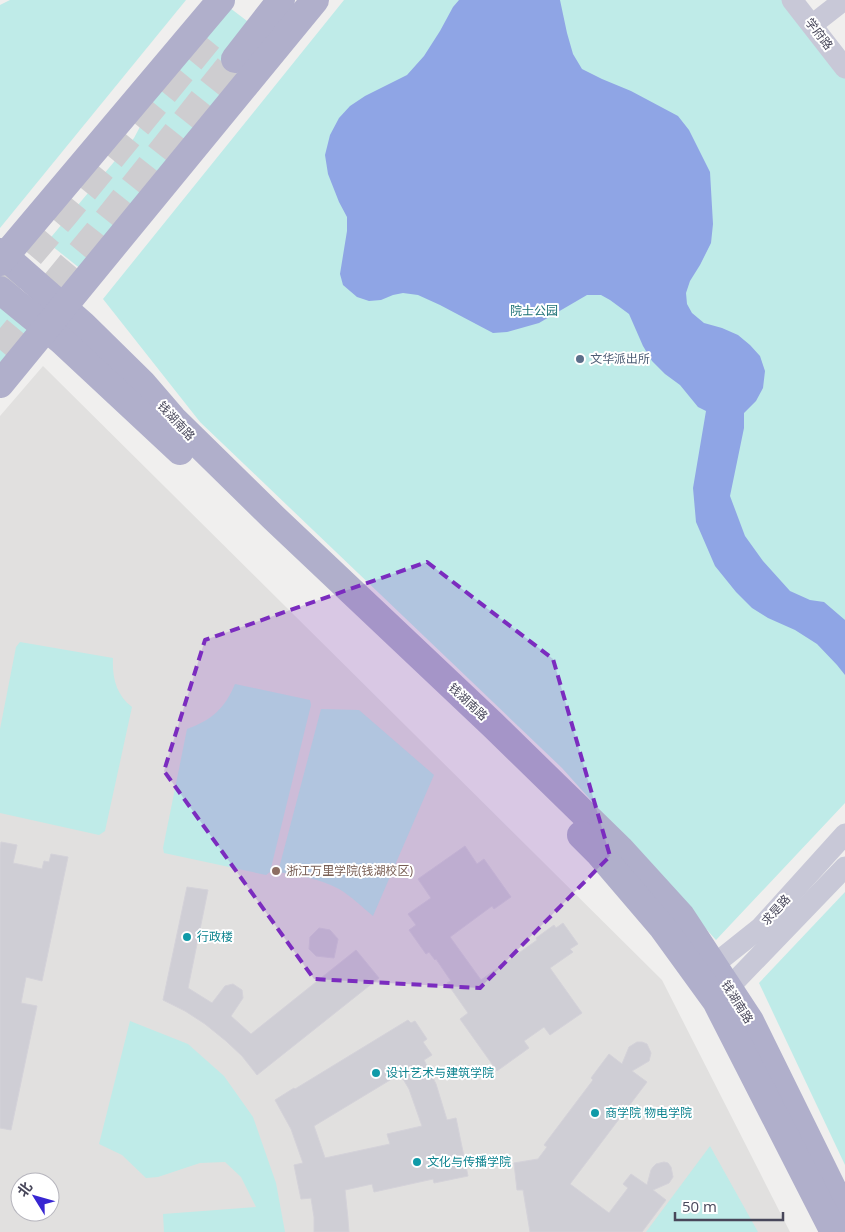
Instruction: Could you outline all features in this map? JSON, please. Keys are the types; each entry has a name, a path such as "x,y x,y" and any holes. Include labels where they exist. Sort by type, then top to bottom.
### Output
{"main road":[{"path":"2,257 221,0"},
{"path":"209,38 241,0"},
{"path":"235,59 281,0"},
{"path":"0,384 316,0"},
{"name":"钱湖南路","path":"2,257 54,318"},
{"name":"钱湖南路","path":"0,290 54,318 82,324 142,382 172,419 267,512 493,725 620,849 681,916 706,971 722,995 834,1232"},
{"name":"钱湖南路","path":"722,995 750,1021 845,1214"}],"street":[{"name":"学府路","path":"792,0 845,68"},
{"path":"812,25 844,0"},
{"name":"求是路","path":"706,971 760,928 845,834"},
{"name":"求是路","path":"722,995 845,867"}],"highlighted area":[{"path":"427,562 553,659 610,856 480,988 314,979 164,771 205,640"}],"shaded area":[{"name":"浙江万里学院(钱湖校区)","path":"43,366 662,980 790,1232 0,1232 0,416"}],"green space":[{"path":"10,0 186,0 0,228 0,5"},
{"name":"院士公园","path":"344,0 787,0 845,78 845,803 716,940 562,768 200,422 103,299"},
{"path":"226,5 272,40 82,270 47,242 134,138 158,93"},
{"path":"0,306 32,329 2,366 0,361"},
{"path":"20,642 113,658 113,672 116,685 122,697 132,707 105,831 99,835 0,813 0,729 16,647"},
{"path":"235,684 310,700 311,705 270,872 266,875 164,853 163,848 187,729 204,722 217,712 227,700"},
{"path":"321,709 359,710 434,775 373,916 339,889 309,878 278,872"},
{"path":"845,892 845,1165 759,983"},
{"path":"130,1021 188,1044 224,1076 253,1117 276,1183 285,1232 164,1232 163,1214 256,1207 241,1177 225,1162 200,1163 158,1177 146,1178 122,1155 99,1144"},
{"path":"710,1146 758,1232 646,1232"}],"water":[{"path":"459,0 560,0 573,54 582,69 631,91 678,116 689,130 710,172 713,224 711,243 690,281 686,293 687,304 692,313 704,323 738,335 750,345 760,356 765,371 763,388 756,401 744,413 744,428 730,496 745,536 763,561 790,591 810,600 824,602 845,620 845,675 817,644 795,630 768,618 752,608 715,566 696,522 693,488 706,411 698,407 680,385 652,361 629,314 601,295 587,295 539,323 507,332 493,333 418,295 403,293 381,300 369,301 357,297 343,285 340,274 347,231 347,217 328,174 325,155 330,135 339,118 350,106 365,96 407,75 424,56"}],"building":[{"path":"1,842 17,845 13,863 42,869 44,861 49,862 51,854 68,857 42,981 26,977 21,1003 37,1006 11,1130 0,1128"},
{"path":"465,846 477,864 484,859 511,897 494,909 492,906 450,937 481,980 537,940 536,938 554,925 556,928 563,923 578,944 570,949 573,952 550,968 582,1013 550,1035 544,1027 524,1041 529,1048 497,1071 460,1019 468,1013 447,983 451,981 436,959 429,952 426,954 409,930 416,925 408,914 431,898 418,879"},
{"path":"187,887 208,890 188,988 212,1003 225,986 233,984 242,990 243,998 231,1016 251,1034 356,950 379,978 257,1075 242,1056 205,1024 163,1000"},
{"path":"319,928 330,930 338,939 334,958 316,956 309,949 310,937"},
{"path":"408,1020 411,1023 415,1021 427,1039 423,1042 432,1055 424,1060 436,1084 447,1120 456,1118 468,1176 434,1183 433,1179 374,1192 372,1184 345,1190 349,1232 314,1232 311,1198 301,1199 294,1165 303,1163 291,1129 275,1100","holes":["400,1074 409,1089 422,1126 387,1134 390,1144 325,1158 314,1126"]},
{"name":"商学院 物电学院","path":"637,1042 647,1044 651,1053 649,1061 632,1071 647,1082 570,1184 609,1213 628,1188 623,1184 631,1174 647,1185 653,1167 664,1162 668,1163 671,1167 673,1177 669,1183 653,1190 666,1200 642,1232 530,1232 523,1190 517,1190 514,1163 538,1159 547,1147 544,1145 593,1080 591,1078 609,1054 622,1064 629,1047"}],"tunnel":[{"path":"3,287 209,38"},
{"path":"0,350 97,233 235,59"}],"place":[{"name":"文华派出所","path":"580,359"},
{"name":"浙江万里学院(钱湖校区)","path":"276,871"},
{"name":"行政楼","path":"187,937"},
{"name":"设计艺术与建筑学院","path":"376,1073"},
{"name":"商学院 物电学院","path":"595,1113"},
{"name":"文化与传播学院","path":"417,1162"}]}
